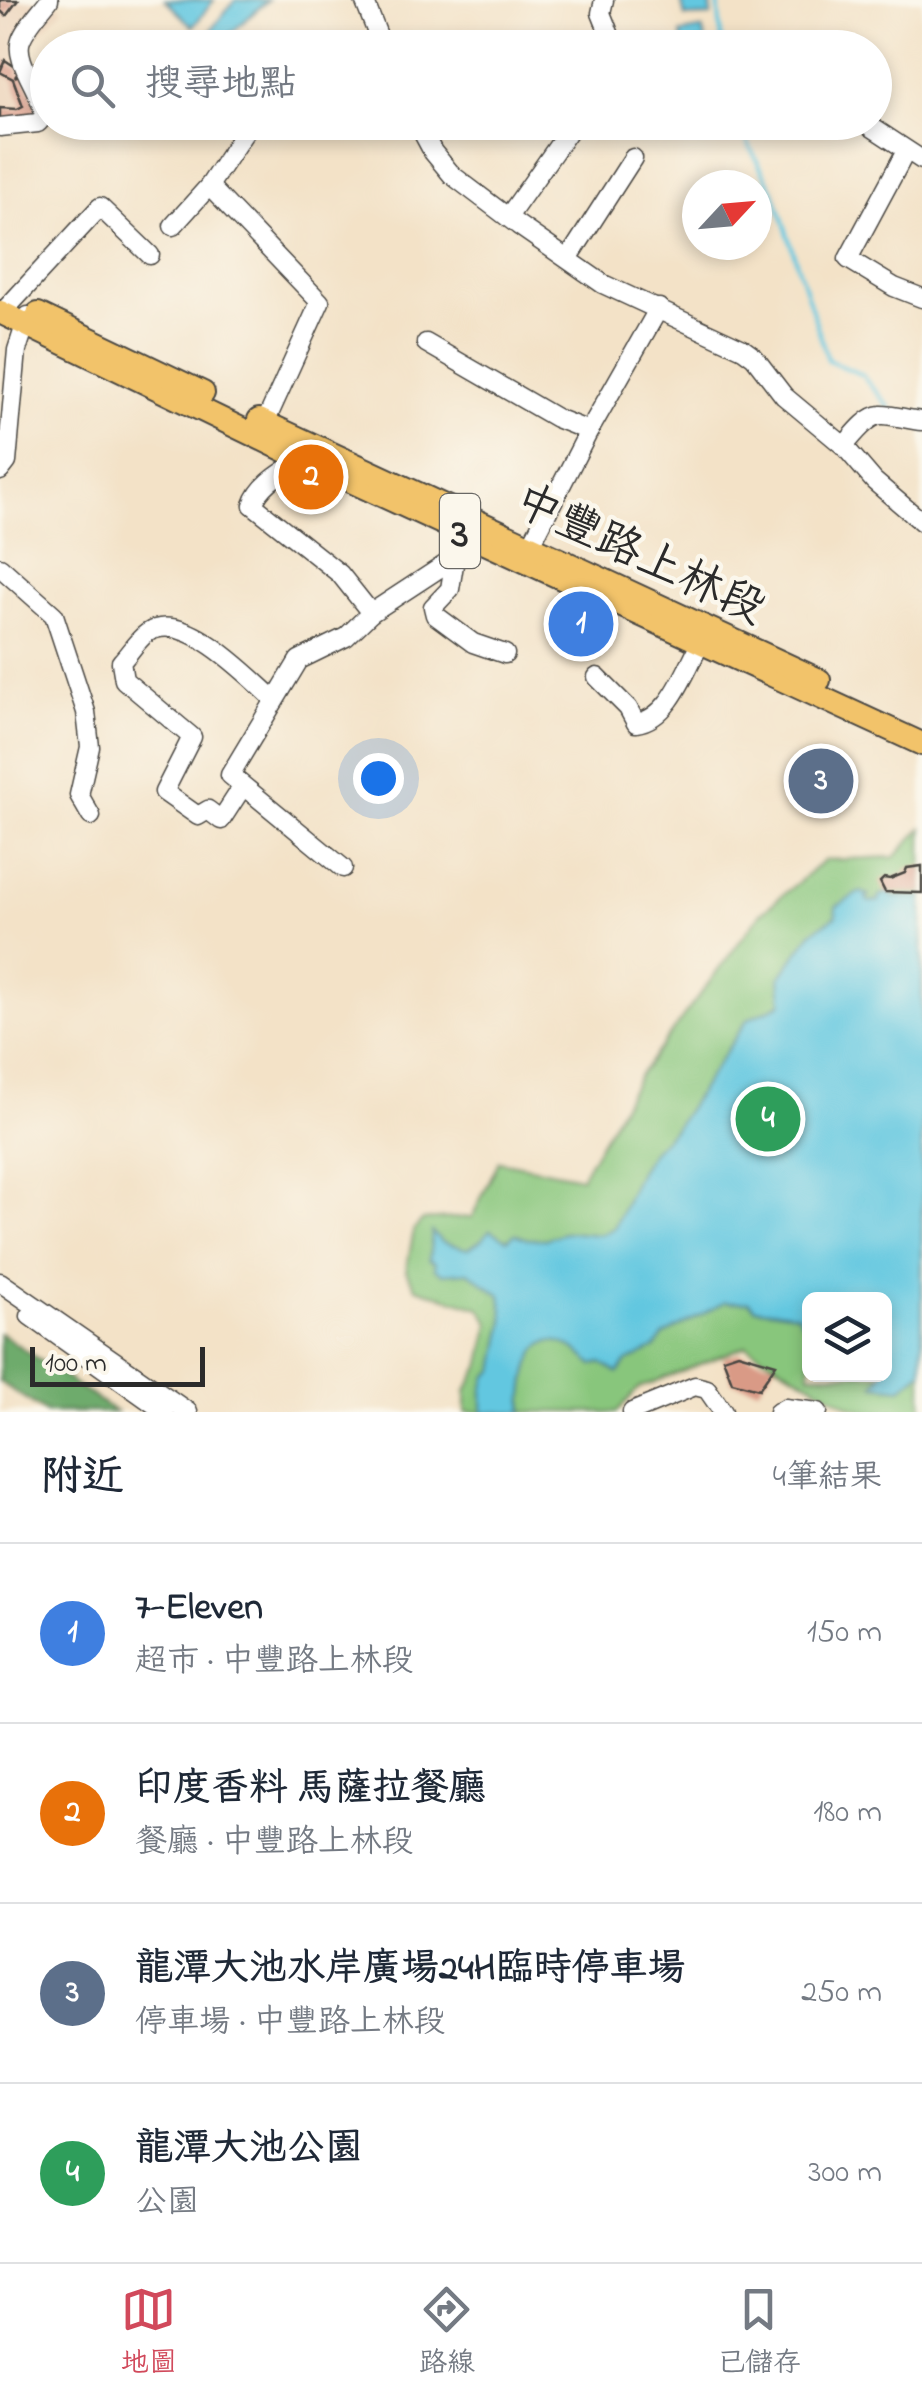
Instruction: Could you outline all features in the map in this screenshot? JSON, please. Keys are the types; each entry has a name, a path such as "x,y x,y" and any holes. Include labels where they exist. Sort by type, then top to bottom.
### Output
{"main road":[{"name":"中豐路上林段","path":"11,310 77,330 526,552 922,728"},
{"name":"中豐路上林段","path":"11,310 303,459 482,531"},
{"name":"中豐路上林段","path":"526,552 701,642 922,744"}],"street":[{"path":"30,76 20,54 20,41 49,0"},
{"path":"364,0 376,30"},
{"path":"604,0 601,13 608,30"},
{"path":"0,127 30,124"},
{"path":"173,226 209,186 239,140"},
{"path":"427,140 452,175 604,284 754,357 784,396 844,446 874,480 922,522"},
{"path":"508,217 562,140"},
{"path":"891,140 914,155 848,259 894,288 922,298"},
{"path":"568,259 633,158"},
{"path":"209,186 320,302 264,423"},
{"path":"0,471 7,462 17,350 11,310 100,206 150,255"},
{"path":"526,552 588,431 659,308"},
{"path":"426,343 556,418 588,431"},
{"path":"844,446 869,420 882,414 901,420 922,420"},
{"path":"303,459 270,480 253,505 340,574 371,612"},
{"path":"343,868 230,775 299,660 346,637 371,612 455,558 482,531"},
{"path":"455,558 450,589 433,607 434,615 473,643 505,654"},
{"path":"0,567 54,615 86,712 90,746 79,795 91,816"},
{"path":"243,786 221,820 208,810 198,816 164,792 192,737 124,680 121,662 148,632 162,628 188,633 208,642 273,698"},
{"path":"597,678 628,708 636,723 642,724 661,713 701,642"},
{"path":"0,1282 188,1412"},
{"path":"0,1296 165,1412"},
{"path":"632,1412 695,1386 707,1390 723,1412"},
{"path":"778,1412 785,1408 818,1412"}],"shaded area":[{"path":"0,0 54,0 63,9 44,30 30,30 30,45 20,56 30,82 30,117 0,123"}],"green space":[{"path":"922,828 922,1412 870,1412 852,1407 809,1382 892,1382 892,1292 802,1292 802,1378 746,1346 639,1388 617,1412 466,1412 466,1391 480,1367 490,1323 480,1308 416,1288 406,1271 414,1230 423,1220 472,1217 499,1161 581,1177 639,1076 761,913 825,860 895,857"},
{"path":"0,1333 116,1412 46,1412 0,1382"}],"water":[{"path":"165,0 214,0 193,27"},
{"path":"235,0 268,0 235,30 211,30"},
{"path":"681,0 711,0 711,16 685,17"},
{"path":"860,892 869,895 869,902 879,901 879,896 887,893 894,897 922,897 922,1371 902,1388 875,1385 892,1382 892,1292 802,1292 802,1321 797,1314 755,1308 749,1302 725,1302 663,1336 655,1348 627,1362 618,1373 601,1363 593,1365 567,1345 554,1341 543,1344 530,1362 523,1412 483,1412 483,1390 487,1377 495,1370 504,1323 501,1295 468,1272 443,1274 434,1268 435,1263 429,1260 432,1232 442,1242 467,1249 490,1230 507,1240 515,1234 527,1239 545,1239 567,1232 600,1235 614,1228 639,1171 653,1150 675,1128 747,1020 782,1002 780,977 812,932 836,916 836,907"}],"building":[{"path":"0,0 18,0 6,16 0,10"},
{"path":"5,60 20,70 15,77 23,73 30,90 30,116 0,121 0,108 23,106 13,79 0,72"},
{"path":"314,466 319,469 310,491 300,485"},
{"path":"577,604 601,617 581,653 562,631"},
{"path":"922,866 922,893 885,892 880,882 884,878"},
{"path":"738,1353 776,1364 759,1389 732,1382 723,1358"}],"waterway":[{"path":"718,0 720,30"},
{"path":"746,140 775,195 828,360 862,375 890,408"}],"place":[{"name":"印度香料 馬薩拉餐廳","path":"311,477"},
{"name":"7-Eleven","path":"581,624"},
{"name":"龍潭大池水岸廣場24H臨時停車場","path":"821,781"},
{"name":"龍潭大池公園","path":"768,1119"}]}
